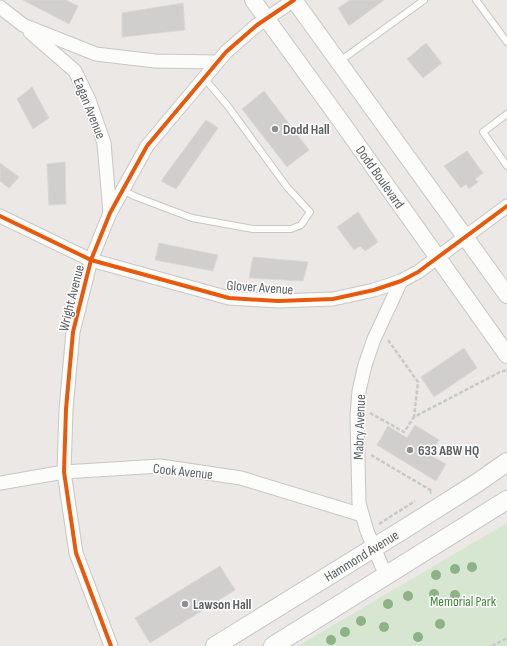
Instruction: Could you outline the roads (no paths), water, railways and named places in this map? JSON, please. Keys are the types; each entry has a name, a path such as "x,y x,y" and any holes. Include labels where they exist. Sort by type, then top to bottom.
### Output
{"main road":[{"name":"Hammond Avenue","path":"215,646 370,539 470,488 507,462"},
{"path":"273,646 507,500"}],"street":[{"name":"Dodd Boulevard","path":"253,0 507,355"},
{"name":"Wright Avenue","path":"111,646 76,554 64,472 66,409 73,332 92,260 110,213 147,146 226,52 266,18 294,0"},
{"path":"294,0 507,295"},
{"name":"Eagan Avenue","path":"0,7 23,25 75,71 89,100 104,143 110,213"},
{"name":"Eagan Avenue","path":"23,25 96,54 155,61 217,62"},
{"name":"Glover Avenue","path":"0,216 92,260 229,298 278,301 333,299 374,290 401,281 418,272 507,206"},
{"name":"Mabry Avenue","path":"386,576 370,539 359,503 356,421 359,392 365,365 379,329 401,281"},
{"name":"Cook Avenue","path":"0,483 64,472 160,466 241,478 362,515"}],"lane":[{"path":"339,62 424,0"},
{"path":"476,0 507,42"},
{"path":"123,190 134,196 192,218 253,229 291,229 301,225 310,212 287,187 227,105 204,78"},
{"path":"507,114 483,132 507,166"}],"place":[{"name":"Dodd Hall","path":"275,129"},
{"name":"633 ABW HQ","path":"410,450"},
{"name":"Lawson Hall","path":"185,604"}],"park label":[{"name":"Memorial Park","path":"463,601"}]}
